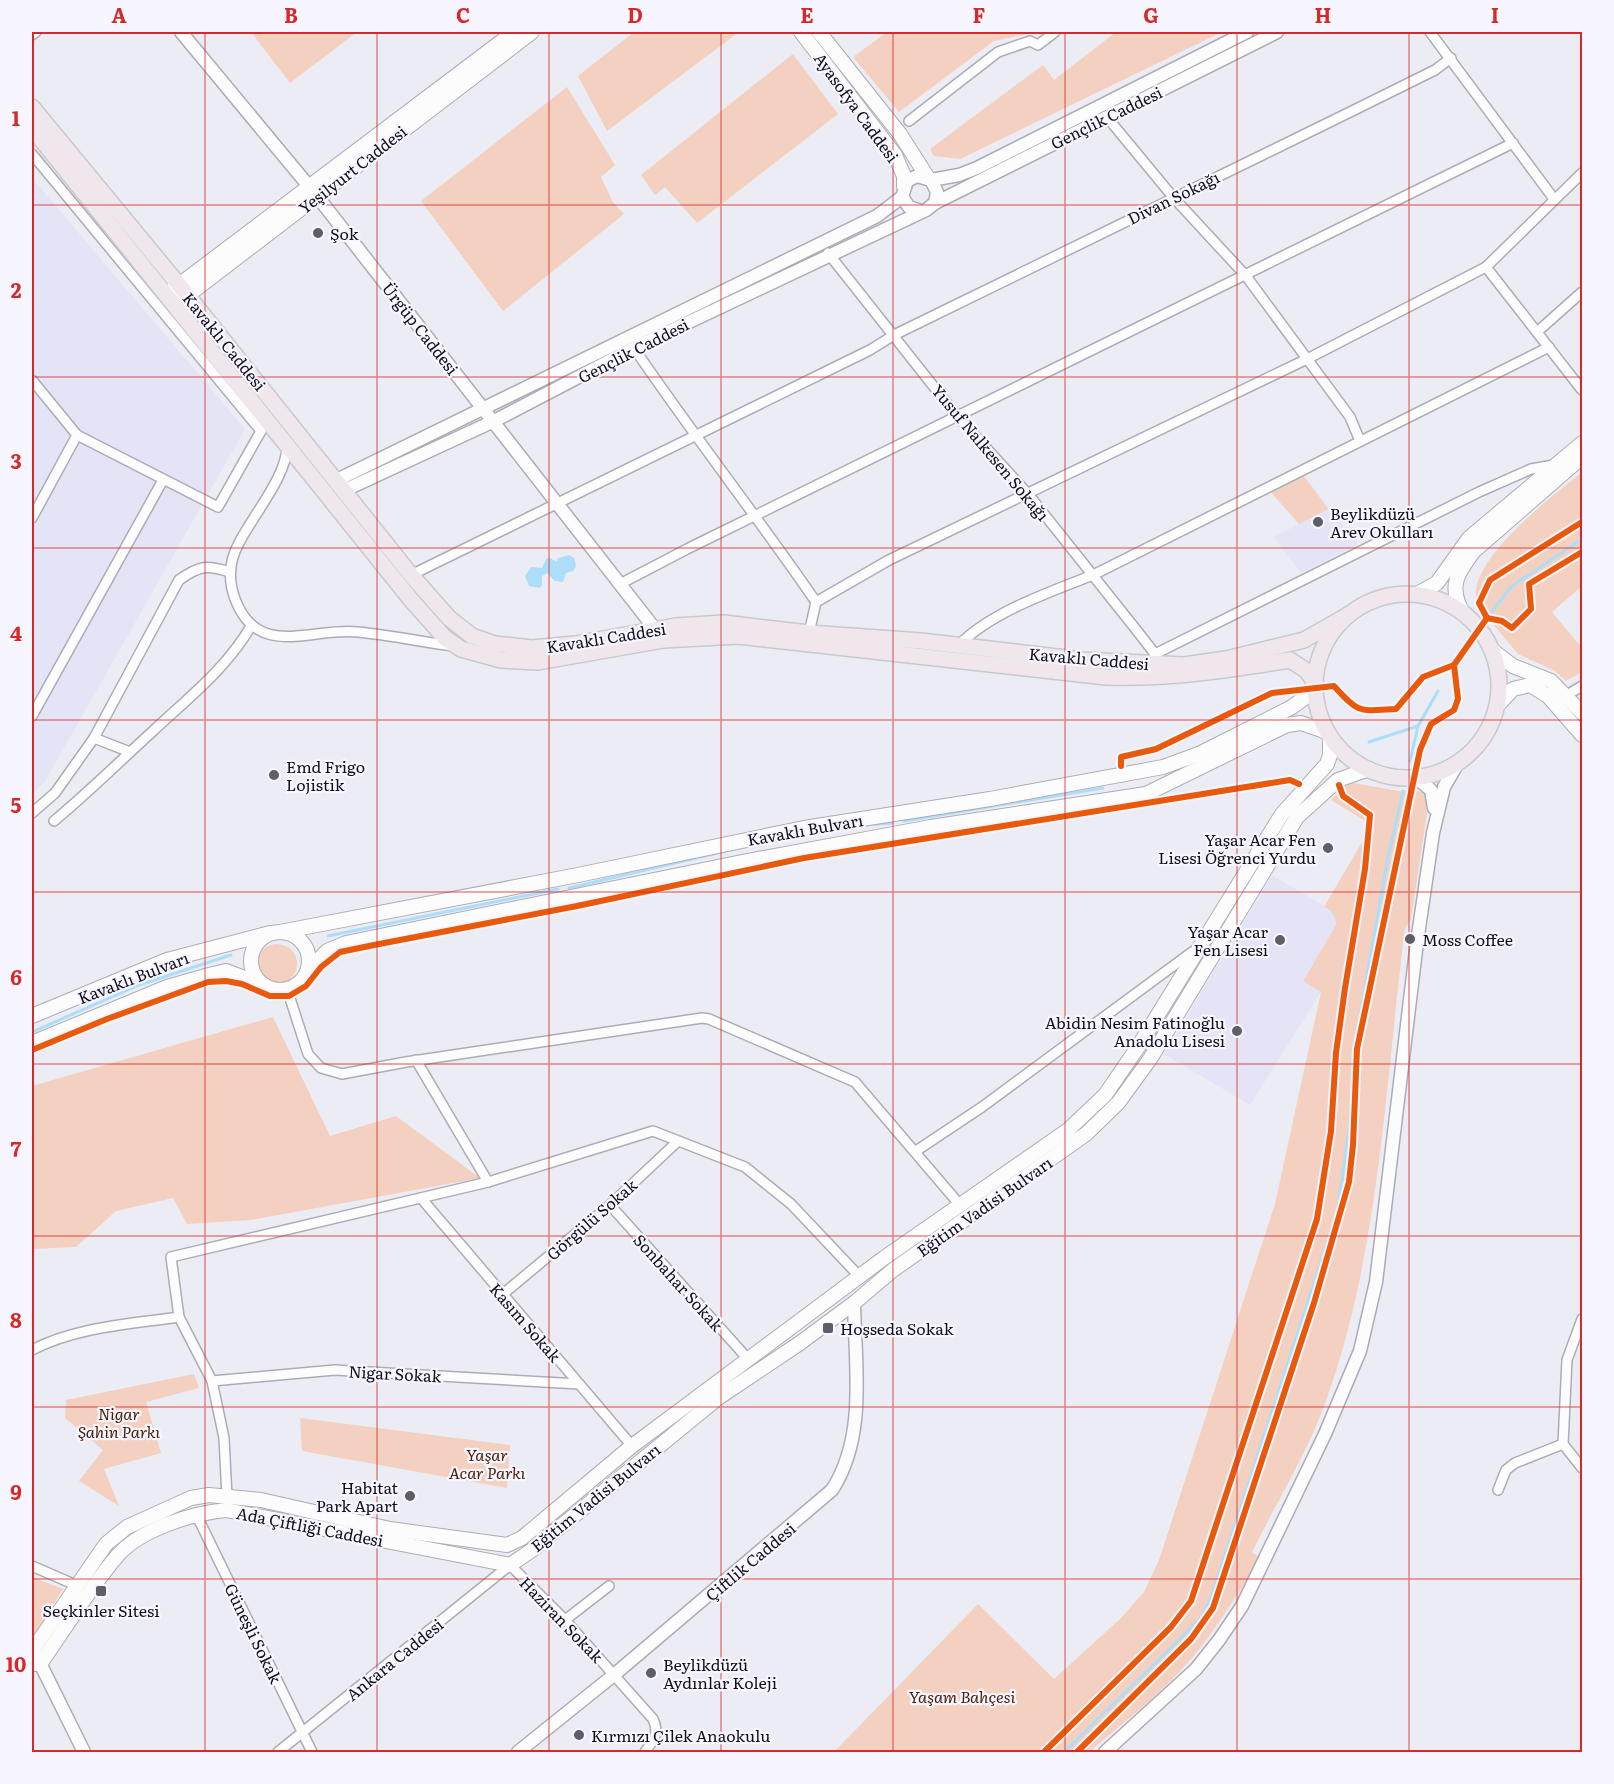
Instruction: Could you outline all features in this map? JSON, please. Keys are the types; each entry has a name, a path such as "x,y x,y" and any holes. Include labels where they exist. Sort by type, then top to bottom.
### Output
{"main road":[{"name":"Ayasofya Caddesi","path":"801,32 895,155 903,176 903,191"},
{"name":"Ayasofya Caddesi","path":"819,32 900,134 929,179"},
{"name":"Yeşilyurt Caddesi","path":"169,301 520,34"},
{"name":"Kavaklı Caddesi","path":"32,107 341,485 411,575 449,618 471,636 495,644 532,648 698,623 724,623 809,633 958,645 1083,660 1156,659 1184,665 1226,659 1304,640 1348,615"},
{"name":"Kavaklı Caddesi","path":"32,129 430,623 461,649 501,660 538,662 663,640 738,636 1106,677 1151,678 1206,674 1290,660 1307,672 1315,687"},
{"path":"1417,594 1437,583 1469,538 1582,442"},
{"path":"1463,613 1456,600 1456,583 1461,568 1474,551 1582,457"},
{"path":"1498,705 1498,667 1492,650 1480,629 1463,613 1444,601 1417,594 1380,597 1348,615 1329,637 1321,653 1315,687 1328,734 1351,759 1369,770 1384,775 1416,778 1441,772 1458,763 1484,737 1498,705 1513,689 1530,685 1548,696 1582,735"},
{"path":"1492,650 1513,666 1544,676 1567,695 1582,713"},
{"name":"Kavaklı Bulvarı","path":"32,1016 167,960 275,933 578,875 804,828 990,799 1163,767 1201,753 1292,707 1315,687"},
{"name":"Kavaklı Bulvarı","path":"32,1043 167,987 209,975 226,971 275,989 287,989 302,980 327,951 345,943 742,862 931,827 1126,798 1163,788 1287,725 1300,723 1328,734"},
{"name":"Eğitim Vadisi Bulvarı","path":"507,1545 522,1538 632,1446 748,1359 1068,1130 1105,1095 1138,1047 1282,814 1328,764 1330,754 1328,734"},
{"name":"Eğitim Vadisi Bulvarı","path":"510,1565 532,1550 718,1398 854,1303 869,1289 1086,1134 1118,1103 1150,1059 1297,817 1338,780 1369,770"},
{"path":"266,986 257,978 251,962 256,944 275,933 297,938 303,944 309,962 307,972"},
{"path":"860,1277 869,1289"},
{"name":"Ada Çiftliği Caddesi","path":"34,1658 106,1544 127,1527 192,1498 209,1495 227,1503 510,1565"},
{"name":"Ada Çiftliği Caddesi","path":"34,1658 118,1555 136,1539 227,1503 261,1500 390,1528 507,1545"}],"street":[{"path":"32,35 36,32"},
{"name":"Ürgüp Caddesi","path":"181,32 314,192 656,629"},
{"path":"909,121 998,52 1030,41 1038,45 1055,32"},
{"name":"Gençlik Caddesi","path":"929,179 959,175 977,168 1247,32"},
{"name":"Gençlik Caddesi","path":"935,203 1277,32"},
{"path":"1430,32 1554,199"},
{"name":"Divan Sokağı","path":"411,575 870,350 894,335 1173,197 1340,117 1435,69 1451,58"},
{"path":"1106,116 1173,197 1246,276 1350,417 1360,441"},
{"path":"620,584 755,515 1513,143"},
{"path":"32,154 261,431 218,507 77,435 32,380"},
{"path":"809,633 816,602 888,560 1306,359 1485,267 1582,172"},
{"path":"917,176 929,179 938,192 935,203 921,211 909,207 903,191 917,176"},
{"name":"Gençlik Caddesi","path":"341,485 484,409 877,216 903,191"},
{"name":"Gençlik Caddesi","path":"341,485 494,421 634,348 921,211"},
{"name":"Yusuf Nalkesen Sokağı","path":"822,242 829,255 957,416 1028,494 1156,659"},
{"path":"1485,267 1582,390"},
{"path":"1537,332 1582,292"},
{"path":"958,645 966,637 1043,594 1092,576 1549,347"},
{"path":"634,348 694,437 755,515 816,602"},
{"path":"32,518 77,435"},
{"path":"286,443 287,456 280,474 233,554 230,572 231,587 238,608 251,626 284,639 356,632 461,649"},
{"path":"1156,659 1239,610 1305,581 1479,492 1531,469 1556,465"},
{"path":"32,716 163,480"},
{"path":"32,813 55,793 93,738 179,580 189,572 205,567 230,572"},
{"path":"54,821 86,795 215,674 236,651 251,626"},
{"path":"1567,695 1582,686"},
{"path":"93,738 130,752"},
{"path":"1105,1752 1196,1669 1242,1606 1325,1434 1360,1351 1377,1282 1414,964 1433,833 1443,787 1458,763"},
{"path":"1416,778 1424,782 1433,795 1433,833"},
{"path":"916,1151 982,1107 1176,966 1198,947"},
{"path":"287,989 308,1054 321,1068 342,1074 416,1060 702,1018 855,1082 916,1151 960,1206"},
{"path":"416,1060 488,1182"},
{"path":"227,1503 224,1438 212,1381 179,1317 171,1257 488,1182 653,1131 745,1167 791,1204 860,1277"},
{"name":"Görgülü Sokak","path":"502,1294 610,1205 677,1142"},
{"name":"Kasım Sokak","path":"421,1198 632,1446"},
{"name":"Sonbahar Sokak","path":"610,1205 748,1359"},
{"name":"Çiftlik Caddesi","path":"518,1752 825,1498 837,1482 855,1435 854,1303"},
{"path":"32,1350 55,1338 179,1317"},
{"path":"1582,1319 1580,1331 1566,1360 1566,1447 1582,1468"},
{"name":"Nigar Sokak","path":"212,1381 335,1370 579,1384"},
{"path":"1566,1447 1582,1459"},
{"path":"1498,1490 1506,1470 1515,1463 1566,1447"},
{"name":"Güneşli Sokak","path":"196,1514 312,1752"},
{"path":"507,1545 510,1565"},
{"name":"Haziran Sokak","path":"510,1565 565,1620 653,1719 657,1735 645,1752"},
{"name":"Ankara Caddesi","path":"278,1752 510,1565"},
{"path":"32,1566 78,1586"},
{"path":"565,1620 609,1586"},
{"path":"34,1658 84,1752"}],"shaded area":[{"path":"32,178 245,429 44,783 32,795"},
{"name":"Beylikdüzü Arev Okulları","path":"1303,475 1358,544 1301,573 1274,537 1299,524 1271,492"},
{"path":"1272,875 1331,910 1337,925 1303,980 1321,992 1250,1105 1164,1054"}],"green space":[{"path":"251,32 357,32 290,83"},
{"path":"634,32 739,32 607,131 578,76"},
{"path":"887,32 1037,32 994,41 899,112 853,57"},
{"path":"1116,32 1222,32 960,159 934,156 930,149 1043,65 1054,80"},
{"path":"793,54 838,114 697,223 665,187 655,195 641,175"},
{"path":"567,87 615,165 601,177 613,202 624,214 503,311 421,201"},
{"path":"1582,472 1582,586 1552,612 1582,648 1582,672 1566,681 1555,671 1518,654 1478,606 1476,589 1483,571 1496,551 1513,532 1532,513"},
{"path":"1303,475 1328,509 1299,524 1271,492"},
{"name":"Yaşam Bahçesi","path":"1354,783 1398,791 1414,790 1424,793 1429,801 1411,919 1405,928 1378,1167 1358,1286 1344,1344 1326,1401 1301,1458 1252,1552 1261,1559 1192,1658 1155,1695 1089,1752 834,1752 978,1604 1054,1679 1120,1619 1144,1592 1159,1560 1275,1204 1321,992 1303,981 1336,925 1333,914 1324,907 1372,825 1331,800 1346,785"},
{"path":"277,944 285,945 291,950 296,956 296,972 291,978 285,983 277,984 269,983 263,978 258,972 257,964 258,956 263,950 269,945"},
{"path":"273,1017 330,1136 396,1116 480,1178 251,1220 187,1224 173,1198 116,1211 76,1247 32,1249 32,1086"},
{"name":"Nigar Şahin Parkı","path":"194,1374 199,1388 146,1402 161,1453 104,1469 119,1506 79,1481 103,1450 65,1418 66,1400"},
{"name":"Yaşar Acar Parkı","path":"300,1418 510,1445 507,1488 302,1451"},
{"path":"32,1577 63,1589 32,1638"}],"water":[{"path":"569,555 574,558 576,566 573,571 566,573 563,582 555,581 547,573 542,576 540,588 529,586 525,576 531,567 542,568 546,559 550,558 557,562 558,558"}],"waterway":[{"path":"1492,611 1512,586 1582,539"},
{"path":"1410,761 1418,726 1438,691"},
{"path":"1369,742 1418,726"},
{"path":"904,821 1103,788"},
{"path":"1064,1752 1184,1635 1202,1616 1211,1598 1337,1213 1353,1102 1354,1049 1388,857 1403,791"},
{"path":"865,825 892,823"},
{"path":"773,841 820,832"},
{"path":"569,888 743,847"},
{"path":"328,936 558,889"},
{"path":"32,1032 139,985 231,955"}],"cycle path":[{"path":"1487,618 1479,603 1490,580 1582,522"},
{"path":"1487,618 1502,621 1512,628 1531,609 1529,584 1582,552"},
{"path":"1077,1752 1191,1639 1213,1608 1314,1303 1349,1182 1357,1049 1420,750 1431,724 1454,710 1458,699 1454,665 1487,618"},
{"path":"1121,766 1121,757 1156,749 1272,693 1334,686 1349,702 1361,709 1396,709 1423,677 1454,665"},
{"path":"32,1050 107,1019 208,982 226,981 242,984 270,996 289,996 306,986 321,967 340,952 577,906 804,858 1290,780 1299,784"},
{"path":"1044,1752 1171,1627 1191,1601 1317,1219 1331,1131 1336,1053 1365,869 1370,815 1343,796 1339,785"}],"place":[{"name":"Şok","path":"318,233"},
{"name":"Beylikdüzü Arev Okulları","path":"1318,522"},
{"name":"Emd Frigo Lojistik","path":"274,775"},
{"name":"Yaşar Acar Fen Lisesi Öğrenci Yurdu","path":"1328,848"},
{"name":"Moss Coffee","path":"1410,939"},
{"name":"Yaşar Acar Fen Lisesi","path":"1280,940"},
{"name":"Abidin Nesim Fatinoğlu Anadolu Lisesi","path":"1237,1031"},
{"name":"Hoşseda Sokak","path":"828,1328"},
{"name":"Habitat Park Apart","path":"410,1496"},
{"name":"Seçkinler Sitesi","path":"101,1591"},
{"name":"Beylikdüzü Aydınlar Koleji","path":"651,1673"},
{"name":"Kırmızı Çilek Anaokulu","path":"579,1735"}]}
